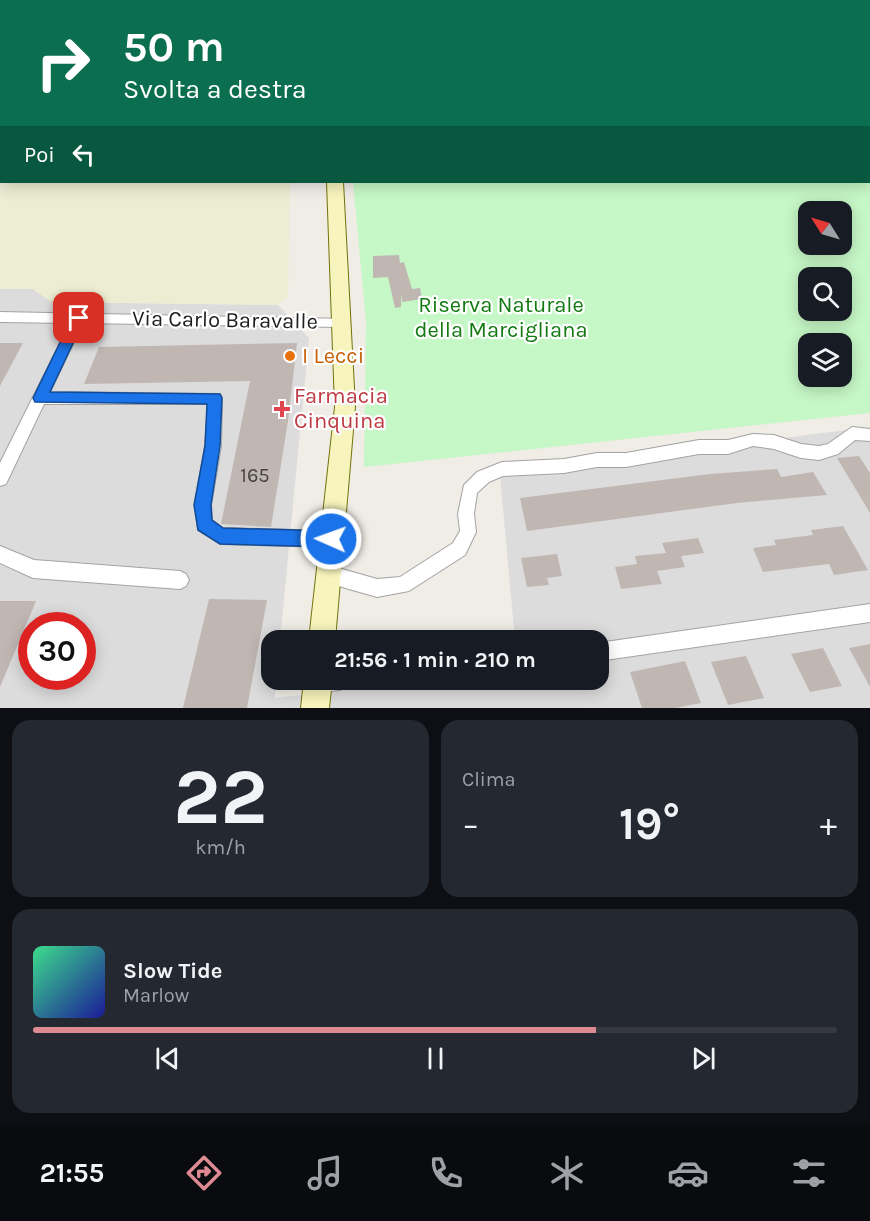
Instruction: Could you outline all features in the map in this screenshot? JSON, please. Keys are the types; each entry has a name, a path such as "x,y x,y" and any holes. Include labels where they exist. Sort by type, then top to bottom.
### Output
{"street":[{"path":"323,630 345,406 335,183"},
{"name":"Via Carlo Baravalle","path":"0,318 342,322"},
{"path":"0,479 79,318"},
{"path":"40,398 215,398 213,446 203,505 204,524 220,536 331,539"},
{"path":"328,574 377,588 403,585 459,549 468,532 466,514 470,490 483,477 502,469 564,466 597,460 626,460 699,447 728,447 753,440 774,442 810,453 819,453 833,449 852,433 870,435"},
{"path":"0,554 33,569 180,580"},
{"path":"609,650 870,613"}],"shaded area":[{"path":"0,289 33,289 52,302 278,305 309,338 281,630 261,630 261,690 275,690 275,698 345,690 609,690 609,630 514,630 500,474 870,427 870,708 0,708"}],"green space":[{"path":"0,183 290,183 288,296 278,305 51,302 33,289 0,289"},
{"name":"Riserva Naturale della Marcigliana","path":"353,183 870,183 870,413 364,467 366,323"}],"building":[{"path":"399,255 400,263 404,262 412,289 420,288 422,299 402,302 401,293 401,307 395,308 388,277 373,278 373,256"},
{"path":"0,343 23,343 0,386"},
{"path":"297,343 288,421 271,527 221,524 250,381 84,384 99,347"},
{"path":"859,456 870,473 870,513 837,458"},
{"path":"777,469 781,477 813,472 827,495 737,503 527,531 520,498 710,474"},
{"path":"843,526 868,570 834,575 829,564 763,572 753,548 776,545 774,540 813,535 811,530"},
{"path":"698,538 704,553 681,556 685,567 657,571 662,584 621,589 615,567 637,564 635,556 666,553 662,543"},
{"path":"557,554 562,576 547,578 549,585 527,587 521,558"},
{"path":"209,599 267,600 247,708 183,708"},
{"path":"0,601 36,601 31,612 18,612 18,644 0,687"},
{"path":"870,644 870,687 849,648"},
{"path":"823,648 842,686 810,692 791,654"},
{"path":"746,656 764,698 728,705 711,662"},
{"path":"685,661 701,703 675,708 642,708 630,672"}],"place":[{"name":"I Lecci","path":"290,356"},
{"name":"Farmacia Cinquina","path":"282,409"}],"route":[{"path":"79,318 40,398 215,398 213,446 203,505 204,524 220,536 331,539"}]}
